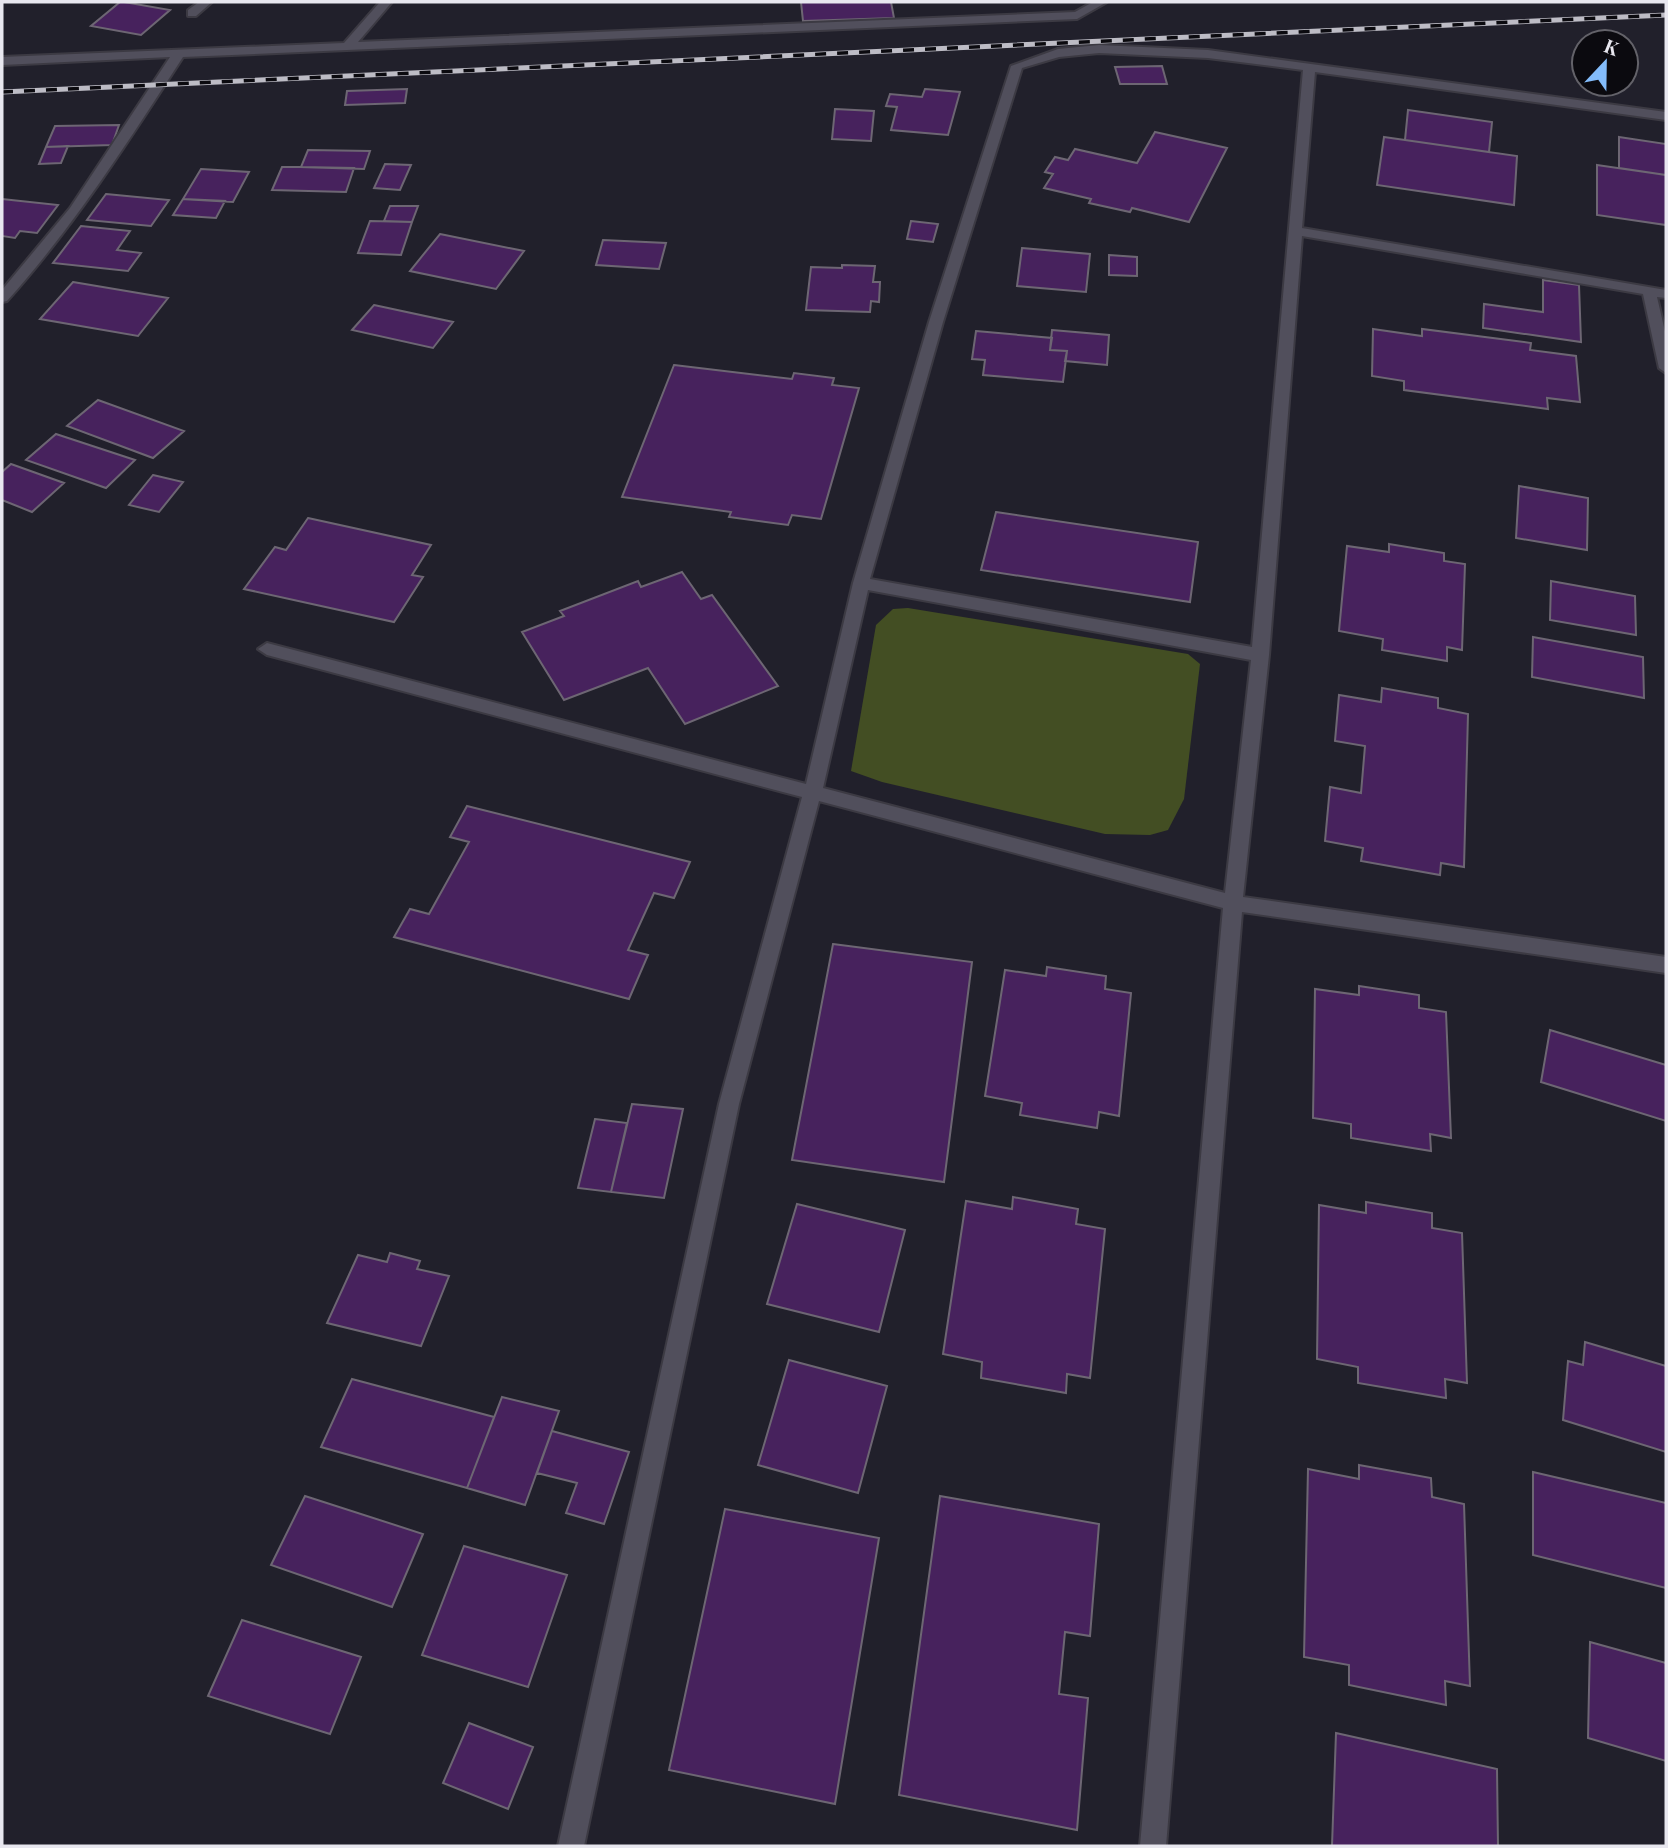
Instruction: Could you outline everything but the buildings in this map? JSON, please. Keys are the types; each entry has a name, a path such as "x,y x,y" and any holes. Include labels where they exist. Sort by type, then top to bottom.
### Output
{"street":[{"path":"192,13 206,2"},
{"path":"348,46 386,2"},
{"path":"2,61 1077,15 1101,2"},
{"path":"571,1846 729,1104 813,791 861,583 936,322 1017,66 1058,53 1099,49 1208,54 1666,116"},
{"path":"2,298 28,271 103,173 180,53"},
{"path":"1153,1846 1233,902 1260,655 1309,67"},
{"path":"1294,230 1666,294"},
{"path":"1649,291 1666,368"},
{"path":"861,583 1260,655"},
{"path":"267,649 1233,902 1666,965"}],"green space":[{"path":"908,608 1188,654 1200,664 1184,799 1168,830 1150,835 1105,834 882,782 851,771 876,625 893,609"}],"railway":[{"path":"2,92 1666,15"}]}
